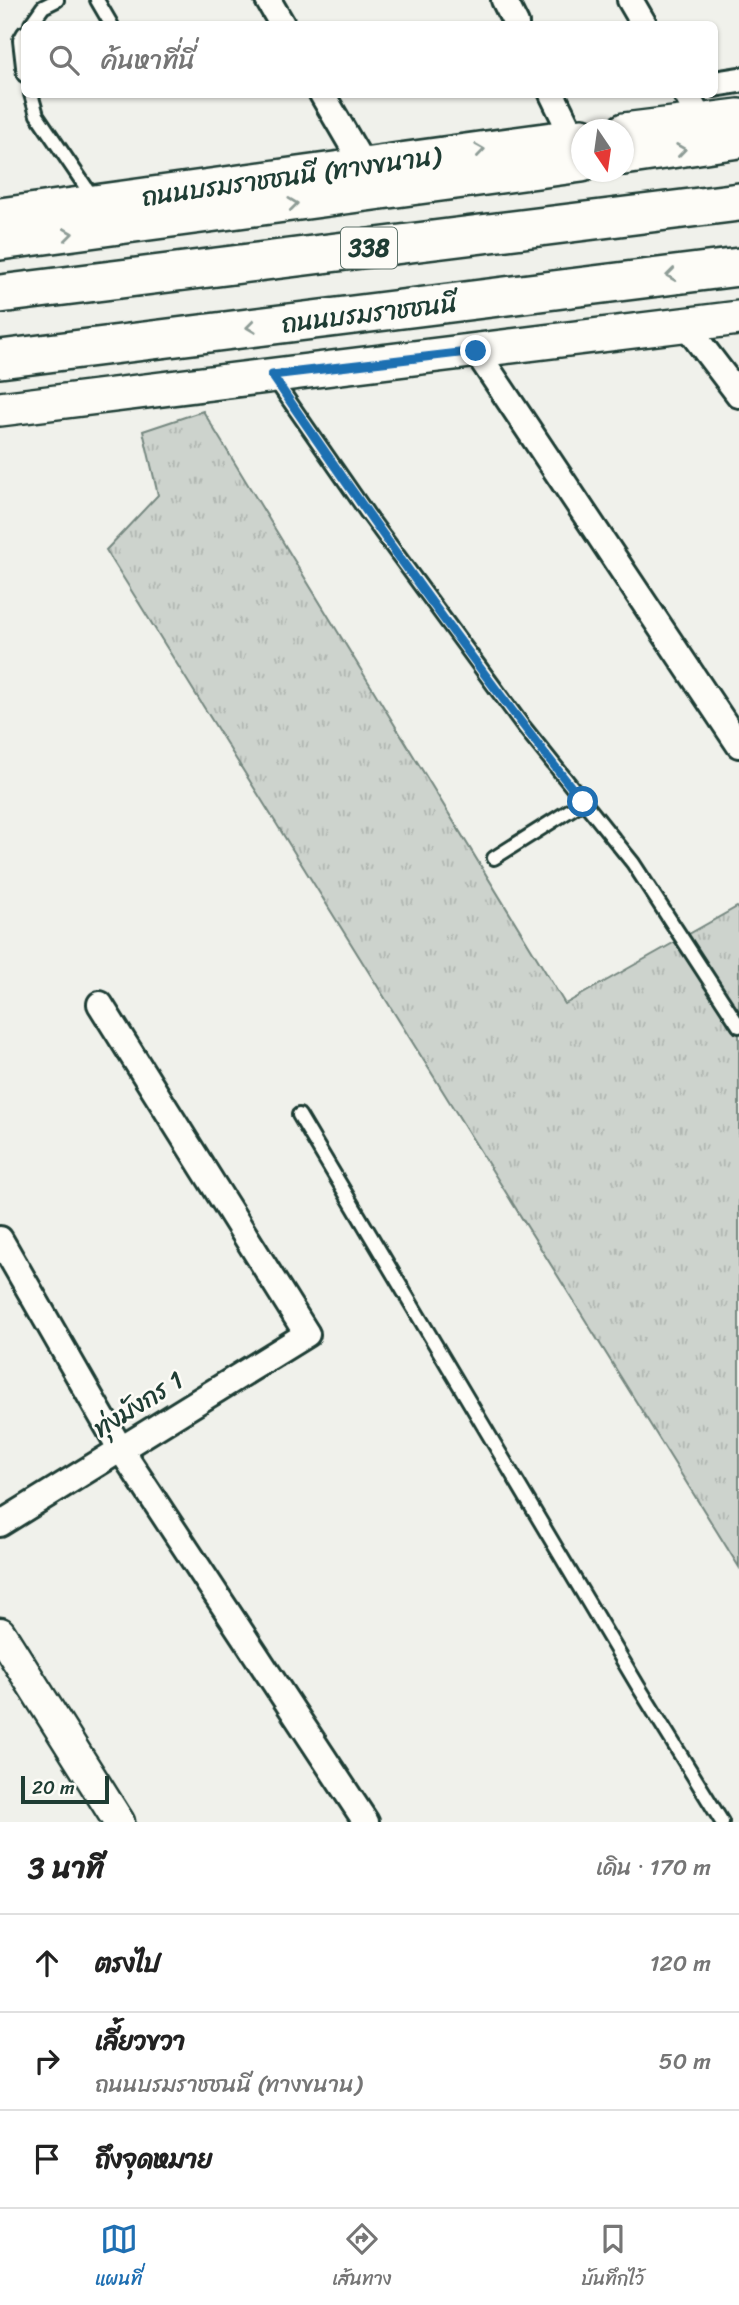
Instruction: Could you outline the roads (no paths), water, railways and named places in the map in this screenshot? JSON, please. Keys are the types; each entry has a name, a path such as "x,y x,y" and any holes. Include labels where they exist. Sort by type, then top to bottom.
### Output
{"main road":[{"path":"634,127 693,108 739,116"},
{"path":"634,157 739,141"},
{"name":"ถนนบรมราชชนนี (ทางขนาน)","path":"0,215 364,166 571,147"},
{"path":"0,243 571,147"},
{"name":"338","path":"0,272 739,181"},
{"name":"338","path":"0,294 739,202"},
{"name":"338","path":"0,334 739,243"},
{"name":"ถนนบรมราชชนนี","path":"3,386 739,267"},
{"path":"3,386 482,328 739,304"},
{"path":"3,386 272,375 739,318"}],"street":[{"path":"268,0 280,21"},
{"path":"504,0 514,21"},
{"path":"630,0 643,21"},
{"path":"718,84 739,80"},
{"path":"324,98 364,166"},
{"path":"554,98 571,131"},
{"path":"685,324 739,395"},
{"path":"476,351 739,745"},
{"name":"ทุ่งมังกร 1","path":"0,1524 307,1334 100,1004"},
{"path":"0,1239 121,1450 366,1822"},
{"path":"0,1633 119,1822"}],"lane":[{"path":"33,21 43,7 57,0"},
{"path":"97,0 109,21"},
{"path":"32,98 37,115 96,202"},
{"path":"272,375 367,513 507,705 633,863 739,1026"},
{"path":"494,858 583,802"},
{"path":"299,1115 638,1686 722,1822"}]}
